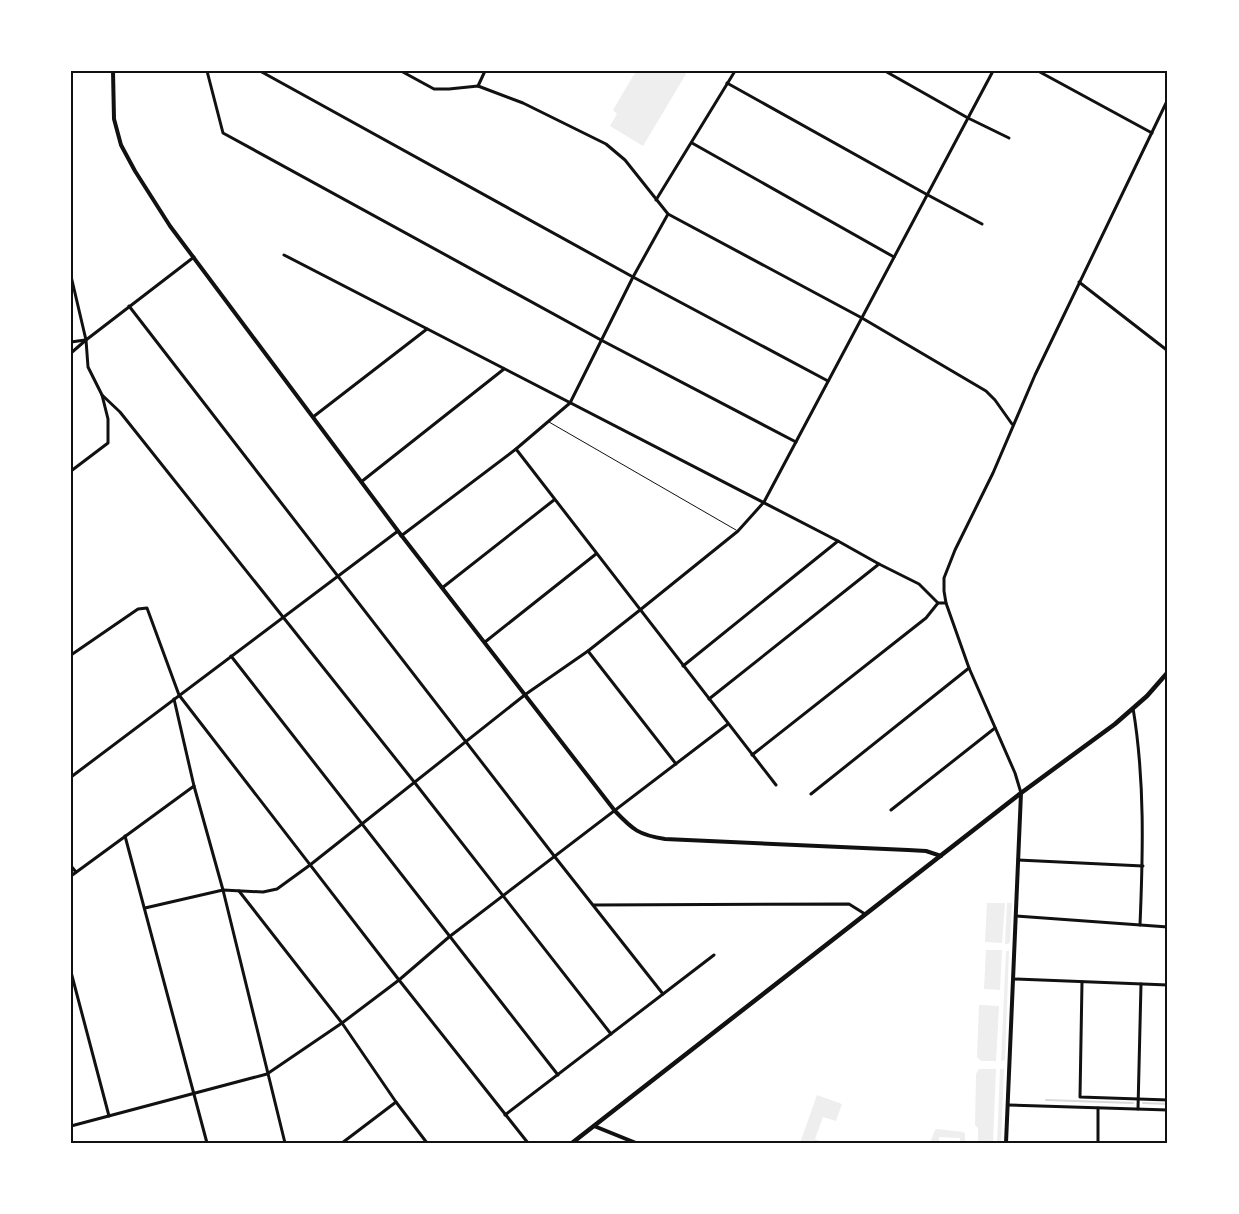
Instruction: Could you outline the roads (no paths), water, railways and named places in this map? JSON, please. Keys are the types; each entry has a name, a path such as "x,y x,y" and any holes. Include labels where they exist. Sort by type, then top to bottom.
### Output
{"main road":[{"path":"572,1143 1021,793 1085,746 1133,708 1168,672"}],"street":[{"path":"112,71 114,119 121,145 131,165 170,226 401,536 616,811 631,827 648,836 665,839 926,851 941,856"},
{"path":"207,71 223,133 602,340 796,442"},
{"path":"260,71 633,277 828,381"},
{"path":"401,71 434,89 478,86 523,103 606,144 625,160 668,214 862,318 986,391 1012,424"},
{"path":"478,86 485,71"},
{"path":"656,200 734,71"},
{"path":"884,71 968,118 1009,138"},
{"path":"145,908 223,890 263,892 277,889 362,825 526,694 588,651 738,531 764,502 993,71"},
{"path":"1038,71 1152,132"},
{"path":"727,83 982,224"},
{"path":"1006,1143 1021,793 1015,773 969,668 946,603 944,578 993,473 1012,424 1168,99"},
{"path":"692,143 894,257"},
{"path":"401,536 516,449 570,403 633,277 668,214"},
{"path":"284,255 764,502 919,584 938,603 946,603"},
{"path":"71,353 194,257"},
{"path":"71,276 86,340 88,368 102,396 108,419 108,443 71,471"},
{"path":"1079,282 1168,351"},
{"path":"129,306 466,743 663,994"},
{"path":"313,417 427,329"},
{"path":"71,342 86,340"},
{"path":"361,482 504,369"},
{"path":"102,396 120,412 284,617 611,1034"},
{"path":"516,449 776,785"},
{"path":"442,588 554,500"},
{"path":"71,777 398,531"},
{"path":"683,666 838,541"},
{"path":"485,642 596,554"},
{"path":"709,699 879,564"},
{"path":"752,755 926,618 938,603"},
{"path":"71,655 138,609 147,608 179,695 399,980 528,1143"},
{"path":"588,651 676,764"},
{"path":"231,656 558,1075"},
{"path":"811,794 969,668"},
{"path":"174,700 194,786 223,890 285,1143"},
{"path":"1133,708 1140,764 1143,866 1140,925"},
{"path":"71,1125 267,1074 342,1023 399,980 449,937 728,724"},
{"path":"891,810 995,728"},
{"path":"71,876 194,786"},
{"path":"125,836 207,1143"},
{"path":"1018,860 1143,866"},
{"path":"71,866 76,872"},
{"path":"239,891 342,1023 396,1102 427,1143"},
{"path":"594,905 849,904 866,915"},
{"path":"1016,916 1168,927"},
{"path":"505,1116 714,955"},
{"path":"71,972 109,1116"},
{"path":"1014,979 1168,985"},
{"path":"1082,982 1080,1097 1168,1100"},
{"path":"1138,1109 1141,984"},
{"path":"342,1143 396,1102"},
{"path":"1008,1105 1168,1110"},
{"path":"1098,1108 1098,1143"},
{"path":"594,1126 636,1143"}],"lane":[{"path":"548,422 738,531"}],"waterway":[{"path":"1046,1100 1133,1103"},
{"path":"1143,1103 1168,1104"}]}
